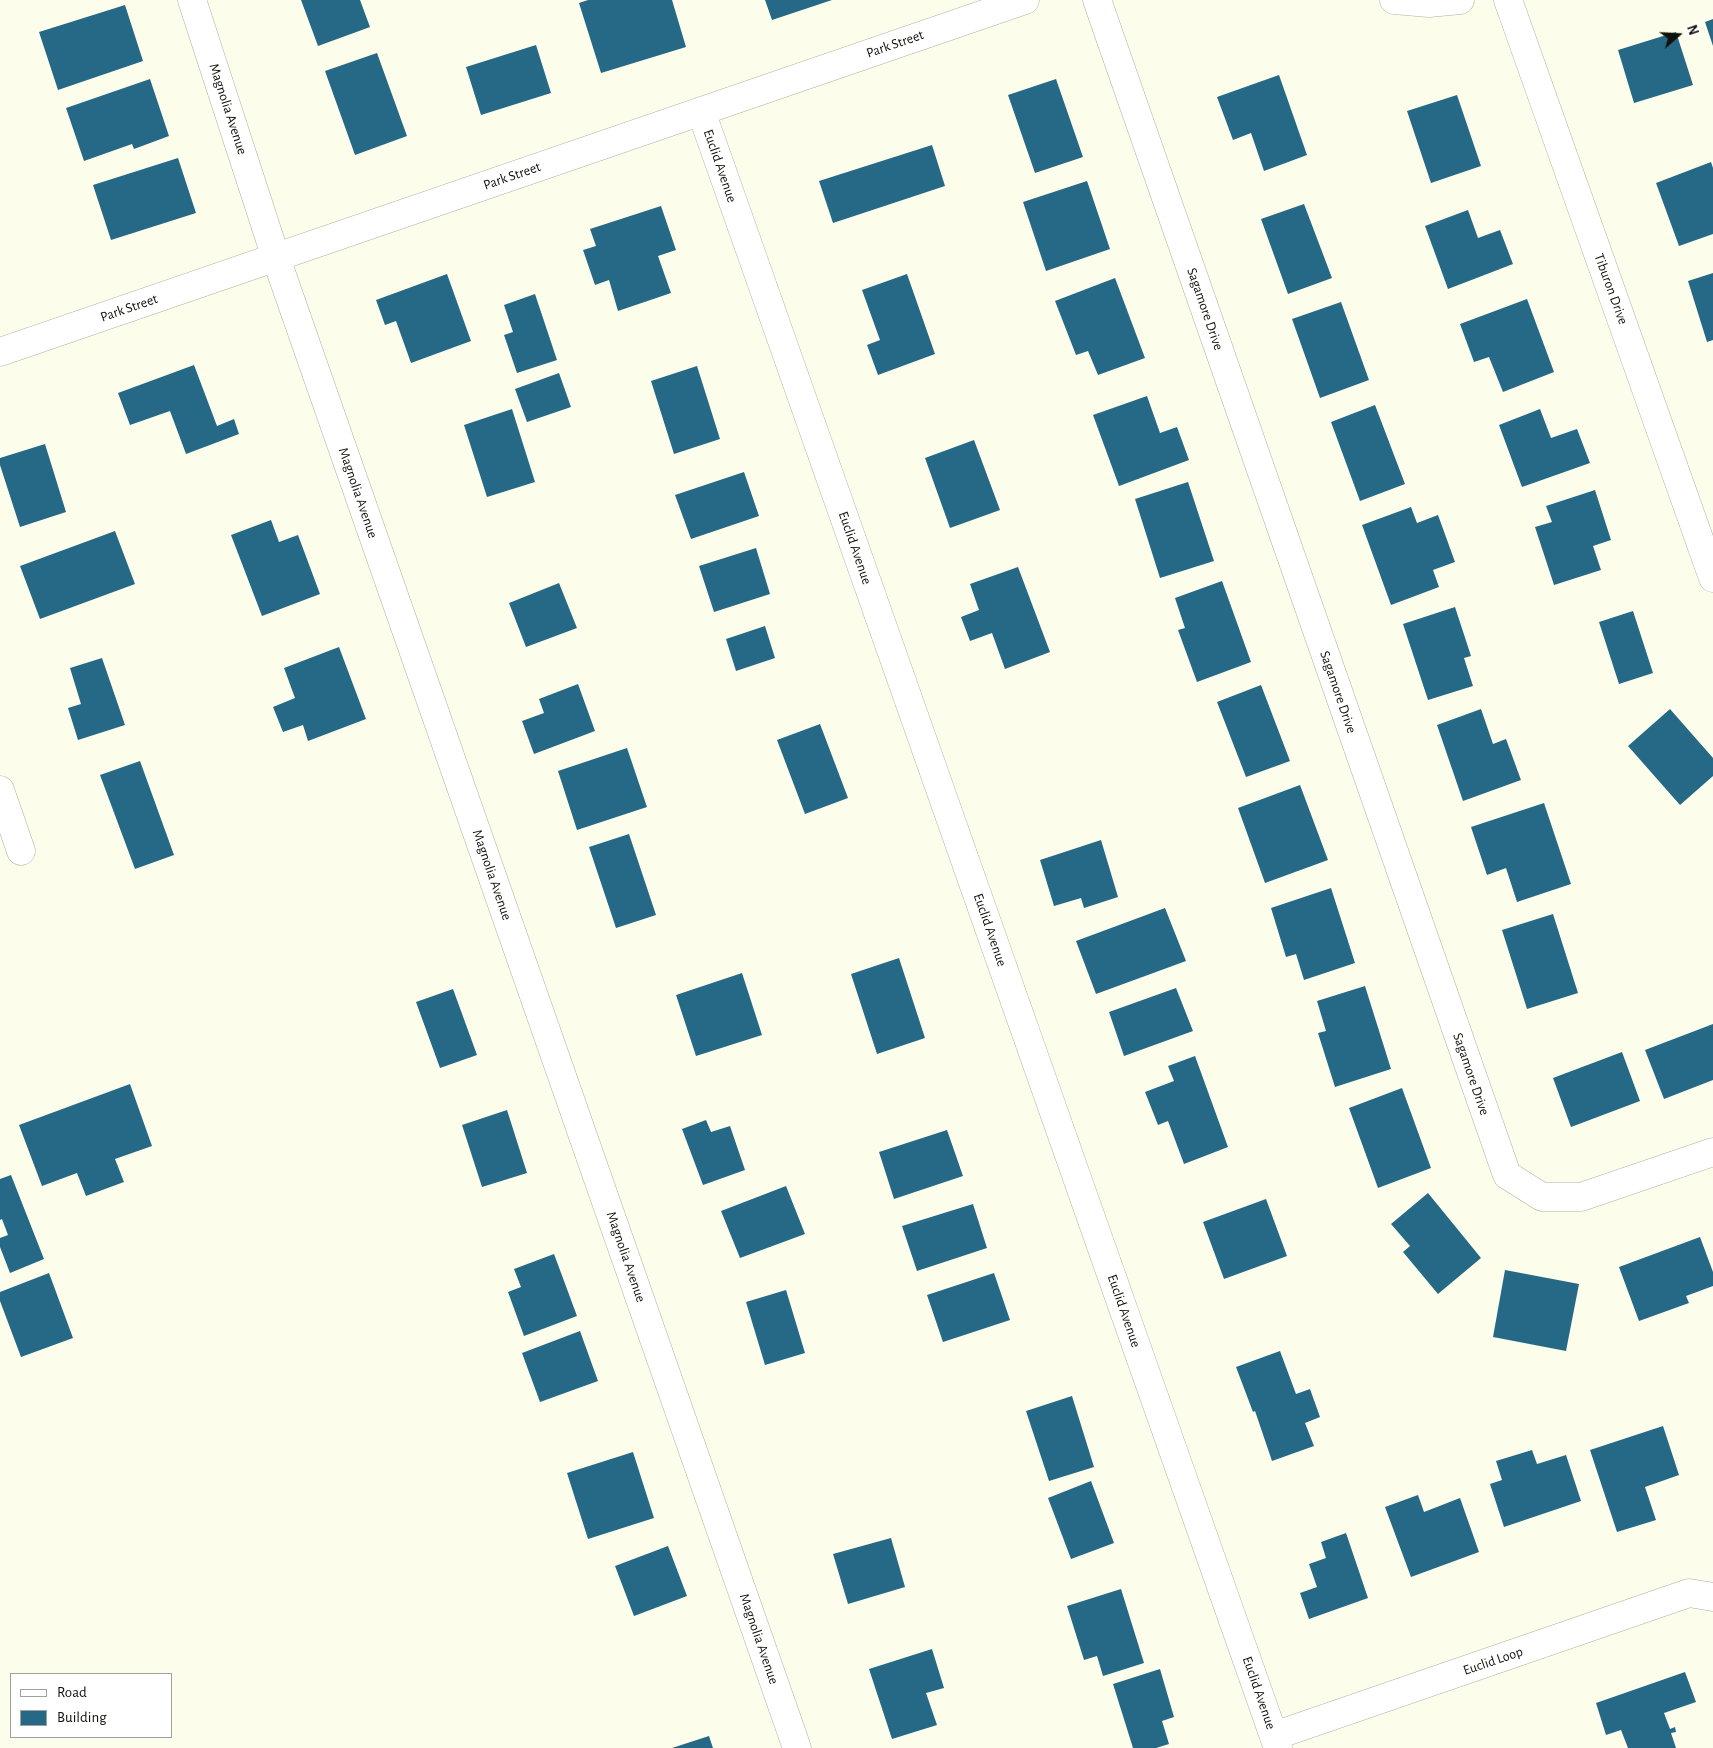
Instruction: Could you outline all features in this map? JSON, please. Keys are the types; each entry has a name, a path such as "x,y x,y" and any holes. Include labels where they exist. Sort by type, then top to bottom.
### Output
{"street":[{"name":"Magnolia Avenue","path":"192,0 276,258 797,1748"},
{"name":"Park Street","path":"0,352 1025,0"},
{"name":"Sagamore Drive","path":"1097,0 1507,1175 1542,1197 1581,1197 1713,1152"},
{"path":"1394,0 1429,3 1460,0"},
{"name":"Tiburon Drive","path":"1508,0 1713,578"},
{"name":"Euclid Avenue","path":"701,111 1276,1742"},
{"path":"0,790 21,851"},
{"name":"Euclid Loop","path":"1276,1742 1689,1592 1713,1597"}],"building":[{"path":"301,0 360,0 370,27 318,46"},
{"path":"588,0 672,0 686,47 601,73 579,3"},
{"path":"765,0 832,0 772,20"},
{"path":"125,5 143,61 58,90 39,32"},
{"path":"1713,19 1713,46 1705,22"},
{"path":"1676,32 1693,85 1634,103 1618,50"},
{"path":"536,45 551,93 481,115 466,67"},
{"path":"377,53 407,136 355,155 325,71"},
{"path":"1279,75 1307,155 1264,171 1251,133 1233,140 1217,97"},
{"path":"150,79 169,136 134,149 132,144 84,161 66,108"},
{"path":"1056,79 1083,157 1035,173 1008,95"},
{"path":"1457,95 1481,166 1431,183 1407,111"},
{"path":"932,145 945,186 833,223 819,181"},
{"path":"178,158 196,213 111,240 93,185"},
{"path":"1711,162 1713,168 1713,234 1679,246 1656,183"},
{"path":"1087,181 1110,249 1046,271 1023,202"},
{"path":"1304,204 1332,278 1288,294 1261,219"},
{"path":"661,206 676,250 658,256 671,293 618,311 609,280 595,285 583,250 596,246 590,229"},
{"path":"1468,210 1478,238 1500,230 1513,264 1448,289 1425,226"},
{"path":"1713,273 1713,340 1707,342 1688,281"},
{"path":"447,274 471,341 411,363 396,321 385,325 376,300"},
{"path":"907,274 935,354 878,375 867,345 880,340 862,290"},
{"path":"1115,278 1145,358 1098,375 1088,351 1076,355 1055,301"},
{"path":"535,294 557,360 517,373 504,335 513,332 504,305"},
{"path":"1527,299 1554,372 1503,392 1489,357 1474,362 1460,324"},
{"path":"1341,302 1369,380 1320,398 1292,319"},
{"path":"194,365 217,426 234,419 239,434 186,454 170,411 130,425 118,393"},
{"path":"697,366 720,439 674,454 651,381"},
{"path":"559,373 571,407 527,422 515,389"},
{"path":"1147,396 1160,433 1177,427 1189,460 1119,486 1093,415"},
{"path":"1375,405 1405,484 1360,501 1331,422"},
{"path":"512,409 535,482 487,497 464,425"},
{"path":"1540,409 1551,438 1577,429 1590,463 1522,487 1499,425"},
{"path":"974,440 1000,510 950,528 925,458"},
{"path":"45,444 66,512 20,527 0,465 0,458"},
{"path":"744,472 759,516 691,539 675,495"},
{"path":"1188,482 1214,561 1160,578 1135,499"},
{"path":"1595,490 1611,540 1593,546 1601,570 1554,585 1535,527 1552,522 1546,506"},
{"path":"1411,507 1417,523 1438,515 1455,562 1433,570 1439,587 1391,605 1362,525"},
{"path":"271,520 279,542 298,535 320,594 262,616 231,535"},
{"path":"115,531 135,584 40,619 20,566"},
{"path":"756,548 770,594 714,612 699,566"},
{"path":"1018,567 1050,652 1005,669 992,633 970,641 961,617 979,610 970,584"},
{"path":"1222,581 1251,662 1197,682 1178,630 1185,628 1175,598"},
{"path":"559,583 577,628 526,647 509,603"},
{"path":"1455,607 1471,656 1464,658 1473,686 1428,700 1403,624"},
{"path":"1633,611 1653,673 1619,684 1599,622"},
{"path":"765,626 775,658 736,671 726,639"},
{"path":"339,647 366,719 308,741 303,725 283,732 273,707 295,698 284,668"},
{"path":"102,658 125,725 78,740 68,708 81,704 70,668"},
{"path":"578,684 595,731 534,754 522,721 544,713 539,699"},
{"path":"1261,685 1290,761 1246,777 1217,702"},
{"path":"1481,709 1493,744 1506,739 1521,780 1463,801 1437,725"},
{"path":"1670,709 1713,758 1713,776 1680,805 1628,746"},
{"path":"820,724 848,798 805,814 777,740"},
{"path":"627,748 647,807 577,830 558,771"},
{"path":"140,761 174,855 135,869 100,775"},
{"path":"1300,785 1328,860 1265,883 1238,808"},
{"path":"1544,803 1571,884 1517,902 1506,868 1487,875 1471,827"},
{"path":"629,834 656,915 616,928 589,847"},
{"path":"1101,840 1118,897 1084,908 1081,898 1054,906 1040,860"},
{"path":"1331,888 1355,963 1304,980 1296,954 1286,957 1271,908"},
{"path":"1165,908 1186,961 1096,994 1076,941"},
{"path":"1553,914 1578,993 1527,1009 1502,930"},
{"path":"899,958 925,1038 877,1054 851,974"},
{"path":"742,973 762,1035 696,1056 676,995"},
{"path":"1365,986 1391,1069 1335,1087 1318,1033 1326,1031 1317,1001"},
{"path":"1176,988 1193,1031 1124,1056 1109,1012"},
{"path":"453,989 477,1055 440,1068 416,1002"},
{"path":"1713,1024 1713,1080 1664,1099 1645,1050"},
{"path":"1622,1052 1640,1101 1571,1127 1553,1078"},
{"path":"1195,1056 1228,1147 1184,1164 1168,1121 1158,1125 1145,1092 1174,1081 1168,1066"},
{"path":"130,1084 152,1146 115,1159 124,1182 86,1196 77,1173 42,1186 19,1125"},
{"path":"1402,1088 1431,1168 1378,1188 1349,1108"},
{"path":"507,1110 527,1173 482,1187 462,1125"},
{"path":"706,1120 711,1132 730,1126 745,1170 703,1185 682,1129"},
{"path":"947,1130 963,1176 894,1199 879,1152"},
{"path":"11,1175 44,1259 10,1273 0,1247 0,1238 8,1235 2,1219 0,1220 0,1179"},
{"path":"786,1186 805,1234 740,1258 721,1211"},
{"path":"1428,1193 1481,1258 1438,1294 1403,1252 1410,1246 1391,1224"},
{"path":"1266,1199 1287,1256 1224,1279 1203,1222"},
{"path":"973,1204 987,1248 917,1271 902,1226"},
{"path":"1700,1237 1713,1272 1713,1286 1686,1296 1689,1303 1639,1321 1619,1267"},
{"path":"554,1254 577,1316 524,1336 508,1292 521,1287 514,1269"},
{"path":"1505,1270 1579,1284 1566,1351 1493,1337"},
{"path":"49,1273 73,1338 21,1357 0,1301 0,1292"},
{"path":"994,1273 1010,1320 943,1342 927,1295"},
{"path":"786,1290 805,1353 765,1365 746,1302"},
{"path":"580,1331 598,1381 540,1402 522,1353"},
{"path":"1280,1351 1296,1394 1310,1389 1320,1417 1305,1423 1314,1446 1272,1461 1255,1411 1253,1412 1236,1367"},
{"path":"1072,1396 1094,1467 1049,1481 1026,1411"},
{"path":"1663,1426 1679,1475 1645,1487 1656,1520 1617,1532 1590,1450"},
{"path":"1532,1450 1537,1464 1566,1455 1581,1501 1504,1527 1490,1484 1502,1480 1496,1461"},
{"path":"633,1452 654,1518 588,1539 567,1473"},
{"path":"1091,1481 1114,1543 1071,1559 1048,1498"},
{"path":"1418,1495 1424,1512 1460,1498 1479,1552 1411,1577 1385,1507"},
{"path":"1346,1533 1368,1598 1309,1619 1300,1593 1317,1587 1309,1564 1326,1558 1321,1542"},
{"path":"891,1538 905,1587 848,1604 833,1554"},
{"path":"668,1546 687,1596 634,1616 615,1566"},
{"path":"1121,1589 1144,1663 1103,1676 1097,1656 1084,1660 1067,1606"},
{"path":"932,1649 944,1688 926,1693 937,1725 892,1739 869,1669"},
{"path":"1160,1669 1174,1717 1162,1721 1169,1744 1156,1748 1133,1748 1113,1684"},
{"path":"1685,1672 1696,1702 1664,1713 1670,1729 1675,1727 1676,1732 1671,1733 1676,1748 1628,1748 1621,1730 1606,1735 1596,1703"},
{"path":"709,1736 713,1748 672,1748"}]}
